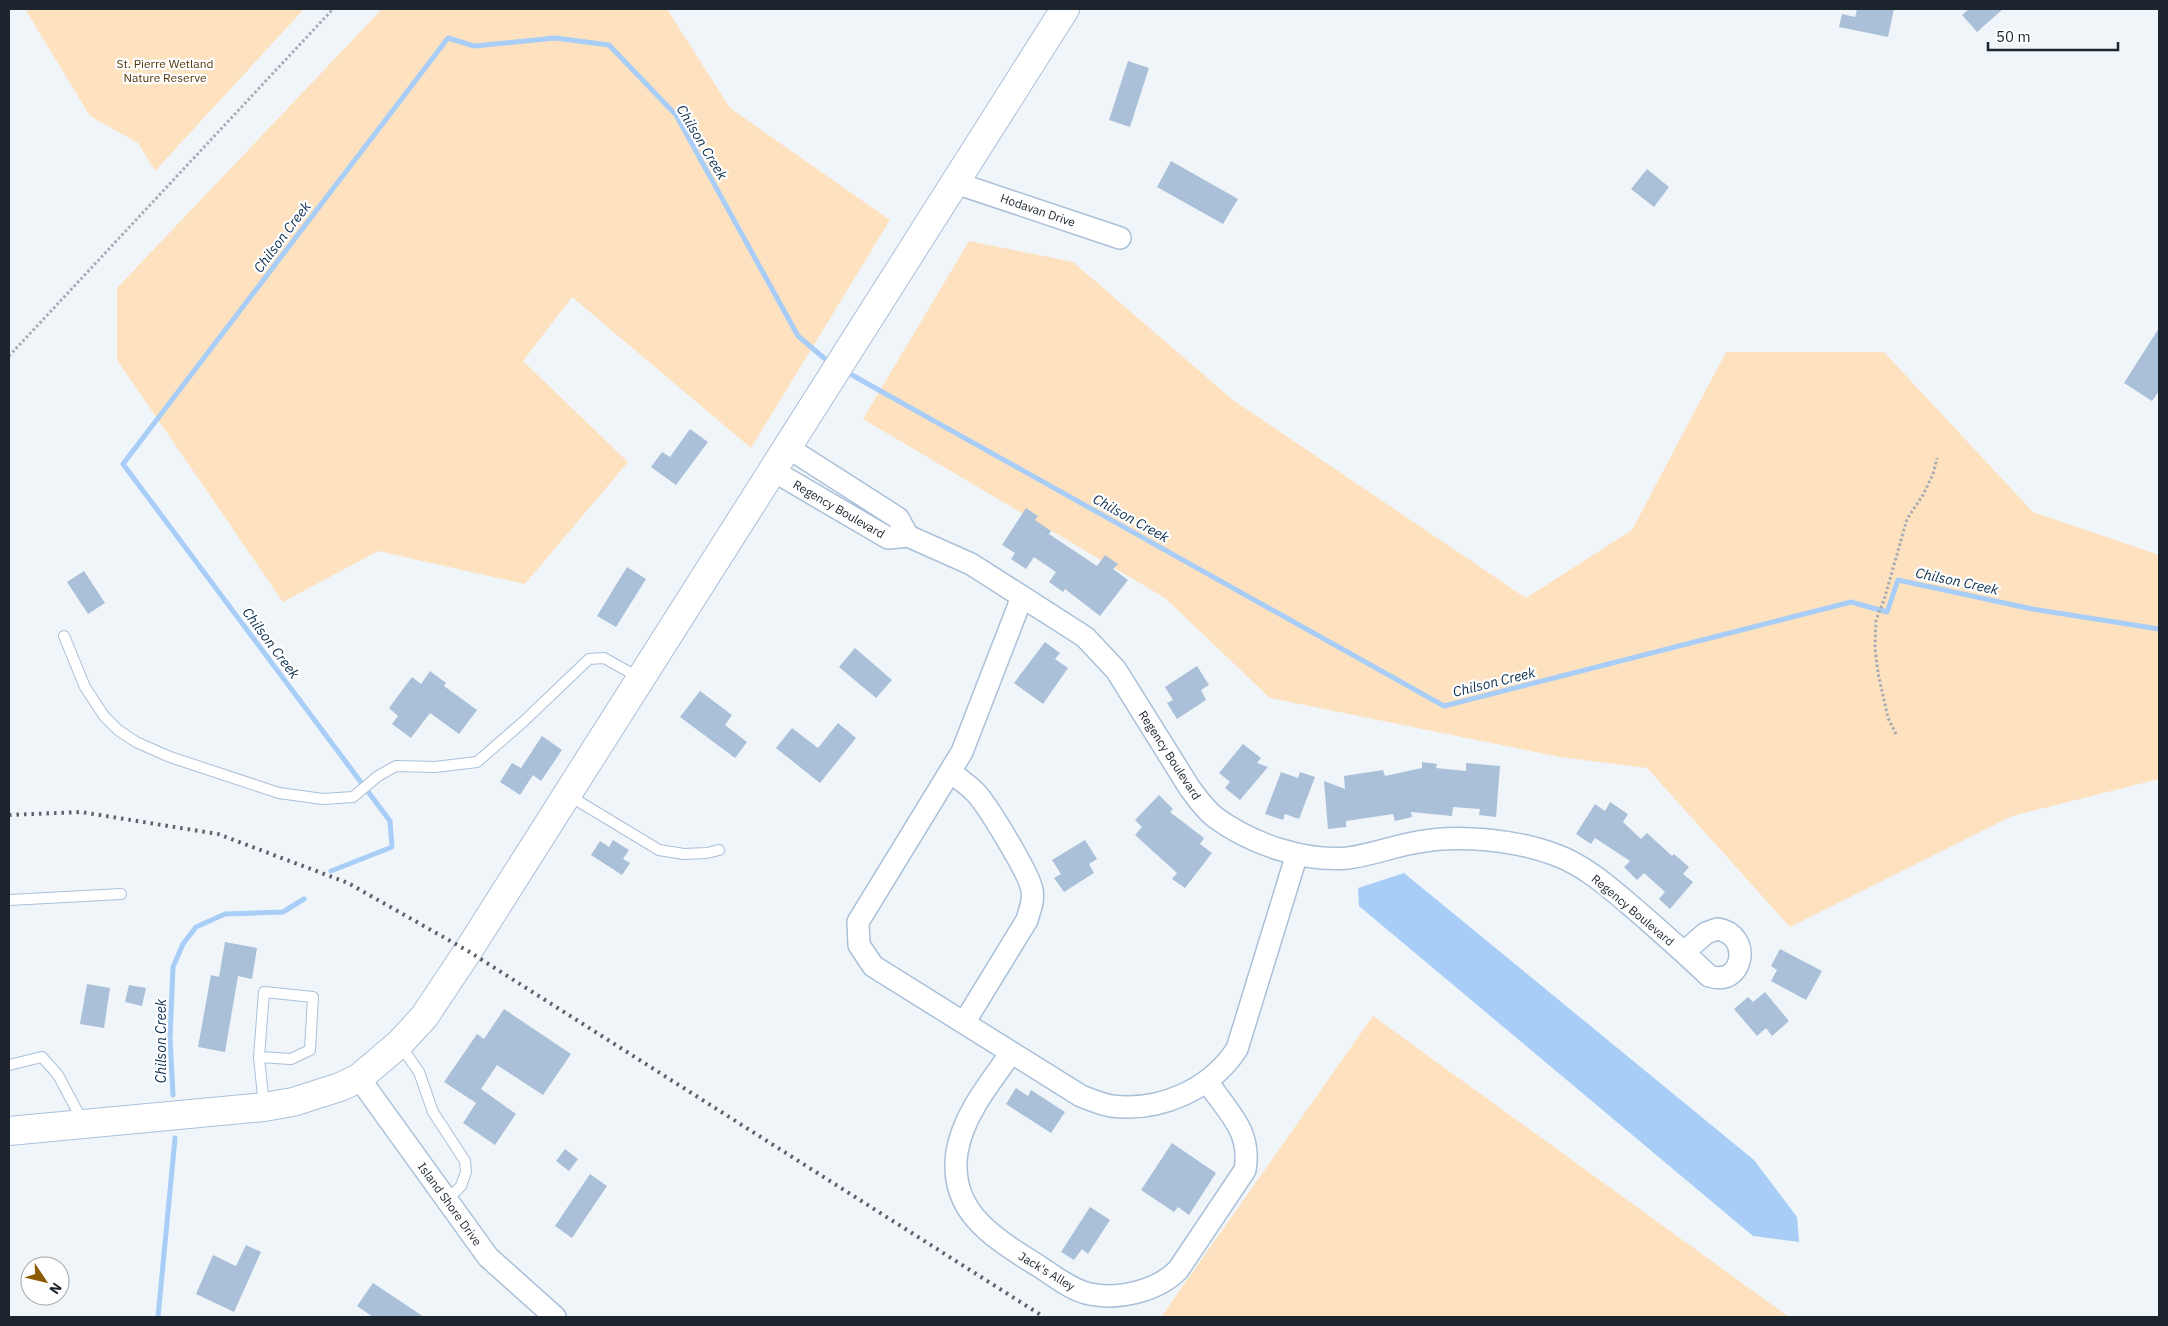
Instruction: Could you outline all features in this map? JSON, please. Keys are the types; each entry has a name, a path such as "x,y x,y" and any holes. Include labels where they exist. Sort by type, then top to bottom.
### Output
{"main road":[{"path":"9,1131 264,1107 293,1102 359,1078 399,1044 424,1017 1065,9"}],"street":[{"name":"Hodavan Drive","path":"956,183 1120,238"},
{"name":"Regency Boulevard","path":"787,447 898,518 908,536"},
{"name":"Regency Boulevard","path":"772,470 888,538 908,536 971,564 1085,637 1116,670 1189,787 1216,818 1250,838 1297,854 1320,857 1348,858 1419,842 1446,839 1482,840 1555,854 1596,878 1684,952"},
{"path":"1022,597 973,728 950,772 858,922 859,945 873,966 1081,1096 1109,1106 1132,1106 1167,1101 1198,1089 1227,1064 1237,1049 1297,854"},
{"path":"950,772 976,792 993,818 1028,876 1032,888 1033,901 1027,920 964,1023"},
{"name":"Jack's Alley","path":"1011,1052 965,1123 957,1153 957,1174 962,1198 972,1217 996,1239 1056,1278 1087,1294 1122,1294 1157,1286 1170,1278 1184,1262 1245,1170 1247,1157 1246,1139 1207,1081"},
{"name":"Island Shore Drive","path":"359,1078 488,1257 554,1317"}],"lane":[{"path":"64,636 85,687 104,716 118,730 136,742 170,758 279,793 323,799 353,796 378,776 396,766 435,767 477,762 589,660 596,657 604,658 640,678"},
{"path":"567,794 659,850 684,854 707,853 719,850"},
{"path":"9,900 121,894"},
{"path":"259,1057 291,1059 310,1050 313,997 264,992 259,1057 264,1107"},
{"path":"399,1044 419,1072 433,1112 465,1161 466,1172 460,1186 448,1200"},
{"path":"9,1065 42,1057 58,1075 84,1123"}],"path":[{"path":"9,356 333,9"},
{"path":"1896,734 1888,718 1878,673 1875,648 1876,620 1884,600 1907,519 1934,474 1937,458"}],"green space":[{"name":"St. Pierre Wetland Nature Reserve","path":"25,9 304,9 155,171 138,143 90,116"},
{"path":"382,9 667,9 730,108 890,220 751,448 572,297 523,361 628,462 525,584 378,551 283,602 117,360 117,288"},
{"path":"969,241 1073,262 1233,400 1526,598 1632,530 1726,352 1884,352 2033,512 2159,555 2159,779 2012,816 1790,927 1647,768 1560,757 1270,698 1165,598 863,419"},
{"path":"1373,1016 1789,1317 1161,1317"}],"water":[{"path":"1404,873 1754,1160 1797,1217 1799,1242 1753,1236 1359,906 1358,888"}],"building":[{"path":"1857,9 1894,9 1888,37 1839,27 1842,14 1855,17"},
{"path":"1969,9 2003,9 1977,32 1962,15"},
{"path":"1128,61 1149,68 1130,127 1109,120"},
{"path":"1171,161 1238,199 1223,224 1157,187"},
{"path":"1647,169 1669,187 1654,207 1631,189"},
{"path":"2159,328 2159,391 2152,401 2124,383"},
{"path":"690,429 708,442 676,485 651,467 662,452 670,457"},
{"path":"1026,508 1038,516 1035,520 1051,531 1049,534 1097,566 1105,555 1118,564 1113,569 1128,580 1100,616 1065,589 1063,592 1049,582 1056,572 1034,557 1026,569 1011,559 1015,553 1002,545"},
{"path":"627,567 646,579 616,627 597,616"},
{"path":"84,571 105,603 88,614 67,582"},
{"path":"1045,642 1060,653 1055,659 1068,668 1043,704 1014,683"},
{"path":"855,648 892,680 876,698 839,667"},
{"path":"1197,666 1209,685 1201,690 1206,700 1177,719 1167,703 1173,700 1165,687"},
{"path":"430,671 446,683 444,686 477,710 459,734 430,713 411,738 392,724 398,716 389,708 412,677 421,684"},
{"path":"700,691 732,715 725,725 747,742 735,758 680,717"},
{"path":"838,723 856,738 820,783 776,748 792,728 818,748"},
{"path":"542,736 562,750 541,781 533,775 520,795 500,782 512,763 521,768"},
{"path":"1243,744 1261,758 1257,763 1268,767 1240,800 1225,788 1230,782 1219,773"},
{"path":"1422,762 1437,764 1436,768 1466,771 1466,763 1500,766 1496,817 1479,815 1480,809 1453,807 1452,816 1411,812 1412,817 1395,821 1393,814 1346,821 1346,827 1328,829 1324,781 1345,789 1344,776 1383,770 1385,776 1422,768"},
{"path":"1281,772 1298,778 1300,772 1315,777 1299,819 1285,814 1283,820 1265,814"},
{"path":"1159,795 1173,809 1170,812 1204,838 1200,844 1212,853 1185,888 1172,879 1177,873 1135,835 1142,827 1135,820"},
{"path":"1610,802 1628,814 1623,822 1641,839 1647,833 1672,856 1674,854 1689,867 1683,874 1693,882 1670,909 1659,899 1665,892 1644,873 1637,880 1624,867 1630,861 1595,838 1591,844 1576,834 1595,804 1605,811"},
{"path":"613,840 629,850 623,859 630,863 622,875 591,855 600,841 609,847"},
{"path":"1085,840 1097,859 1089,864 1094,873 1064,892 1054,878 1061,874 1052,860"},
{"path":"225,942 257,948 252,979 238,976 225,1052 198,1047 211,975 219,977"},
{"path":"1780,949 1822,971 1806,1000 1771,981 1777,970 1771,966"},
{"path":"87,984 110,988 104,1028 80,1024"},
{"path":"129,985 146,988 142,1006 125,1002"},
{"path":"1765,992 1789,1021 1772,1036 1766,1028 1757,1036 1734,1009 1748,997 1753,1002"},
{"path":"504,1009 571,1054 543,1095 497,1065 481,1089 516,1114 495,1145 463,1123 476,1103 444,1082 477,1034 484,1039"},
{"path":"1016,1088 1028,1096 1031,1090 1065,1112 1051,1133 1006,1104"},
{"path":"1172,1143 1216,1173 1189,1215 1178,1207 1174,1212 1141,1190"},
{"path":"565,1149 578,1159 569,1171 556,1161"},
{"path":"590,1174 607,1186 572,1238 555,1226"},
{"path":"1090,1207 1110,1220 1088,1254 1082,1249 1074,1260 1061,1252"},
{"path":"246,1245 261,1252 234,1312 196,1294 213,1255 236,1266"},
{"path":"373,1283 424,1317 373,1317 357,1306"}],"waterway":[{"name":"Chilson Creek","path":"331,871 392,847 390,821 123,464 448,38 474,46 555,38 609,45 676,115 798,336 831,364"},
{"name":"Chilson Creek","path":"852,375 1444,706 1851,602 1887,612 1898,580 2032,609 2159,629"},
{"name":"Chilson Creek","path":"173,1095 170,1038 173,967 183,944 196,927 225,914 283,912 304,899"},
{"name":"Chilson Creek","path":"158,1317 175,1138"}],"railway":[{"path":"9,815 81,812 218,834 348,883 468,951 1044,1317"}]}
